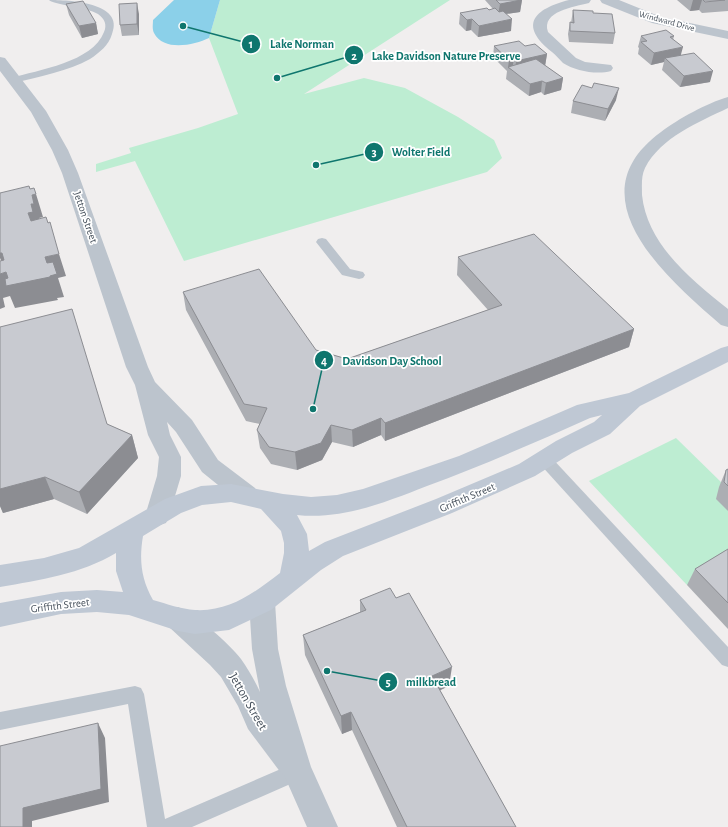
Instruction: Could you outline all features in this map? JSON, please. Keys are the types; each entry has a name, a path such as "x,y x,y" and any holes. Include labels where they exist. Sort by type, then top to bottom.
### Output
{"main road":[{"name":"Griffith Street","path":"132,531 186,500 201,496 231,493 297,506 311,507 351,502 394,489 453,467 585,411 634,400 728,353"},
{"name":"Griffith Street","path":"0,615 61,603 80,601 115,602 144,608 178,619 195,622 229,618 262,602 312,562 334,549 487,488 527,470 564,447 602,428 634,400"},
{"path":"257,498 289,521 294,532 297,543 297,555 291,578"},
{"path":"0,576 44,569 85,556 132,531"},
{"path":"132,531 127,554 127,566 134,592 144,608"}],"street":[{"path":"584,0 547,13 542,18 540,31 543,37 572,62 584,66 606,68"},
{"name":"Windward Drive","path":"607,0 657,20 728,35"},
{"name":"Jetton Street","path":"0,61 38,111 60,150 70,173 137,367 146,385 159,435 170,457 171,468 157,516"},
{"path":"728,102 687,122 659,140 635,171 633,189 636,209 644,230 658,254 680,278 728,320"},
{"name":"Jetton Street","path":"146,385 184,426 210,466 257,498"},
{"name":"Jetton Street","path":"262,602 267,667 297,771 323,827"},
{"name":"Jetton Street","path":"178,619 220,656 231,668 248,697 258,719 297,771"}],"lane":[{"path":"14,80 86,57 98,48 111,30 112,25 108,18 96,8 74,2 53,0"},
{"path":"322,242 346,272 359,275"},
{"path":"544,460 728,659"},
{"path":"0,721 135,694 157,827"},
{"path":"169,827 297,771"}],"green space":[{"path":"220,0 450,0 304,94 364,78 405,88 458,117 494,140 502,158 487,172 184,261 135,161 96,172 96,164 131,153 129,148 198,128 238,114 209,38"},
{"path":"676,438 724,485 728,511 728,561 687,585 589,481"}],"water":[{"path":"174,0 220,0 209,38 188,45 172,45 159,39 153,31 153,20"}],"building":[{"path":"496,0 521,0 500,4"},
{"path":"703,0 725,0 705,2"},
{"path":"83,1 96,23 79,26 66,4"},
{"path":"137,3 137,24 120,25 119,4"},
{"path":"487,8 489,10 495,8 499,12 503,11 512,19 479,26 472,19 467,20 460,13"},
{"path":"573,10 612,14 615,33 570,31 570,22 574,23"},
{"path":"666,30 674,36 670,37 683,47 654,53 641,42 647,41 641,36"},
{"path":"519,41 525,46 535,44 547,54 516,61 514,59 509,60 494,46"},
{"path":"694,53 713,71 684,76 665,58"},
{"path":"536,59 563,78 546,83 542,81 530,84 508,67"},
{"path":"594,83 619,88 608,109 573,101 582,85 592,88"},
{"path":"29,186 30,189 34,188 36,194 32,195 34,204 31,204 33,212 28,213 31,221 46,217 48,223 50,222 59,254 45,257 47,263 53,262 57,274 50,277 6,286 5,279 8,278 6,272 0,274 0,261 4,260 2,253 0,253 0,193"},
{"path":"534,234 634,329 385,423 381,418 352,430 331,425 321,443 295,452 269,447 257,430 267,408 244,404 183,292 259,269 316,350 347,359 502,305 458,257"},
{"path":"72,309 107,424 132,435 79,492 45,477 0,489 0,327"},
{"path":"728,469 728,486 724,482 726,470"},
{"path":"728,549 728,603 695,569"},
{"path":"390,588 396,598 409,593 452,667 432,676 516,827 407,827 351,712 341,716 303,635 366,610 360,600"},
{"path":"98,723 101,789 23,808 23,827 0,827 0,746"}],"place":[{"name":"Lake Norman","path":"183,26"},
{"name":"Lake Davidson Nature Preserve","path":"277,78"},
{"name":"Wolter Field","path":"316,165"},
{"name":"Davidson Day School","path":"313,409"},
{"name":"milkbread","path":"327,671"}]}
